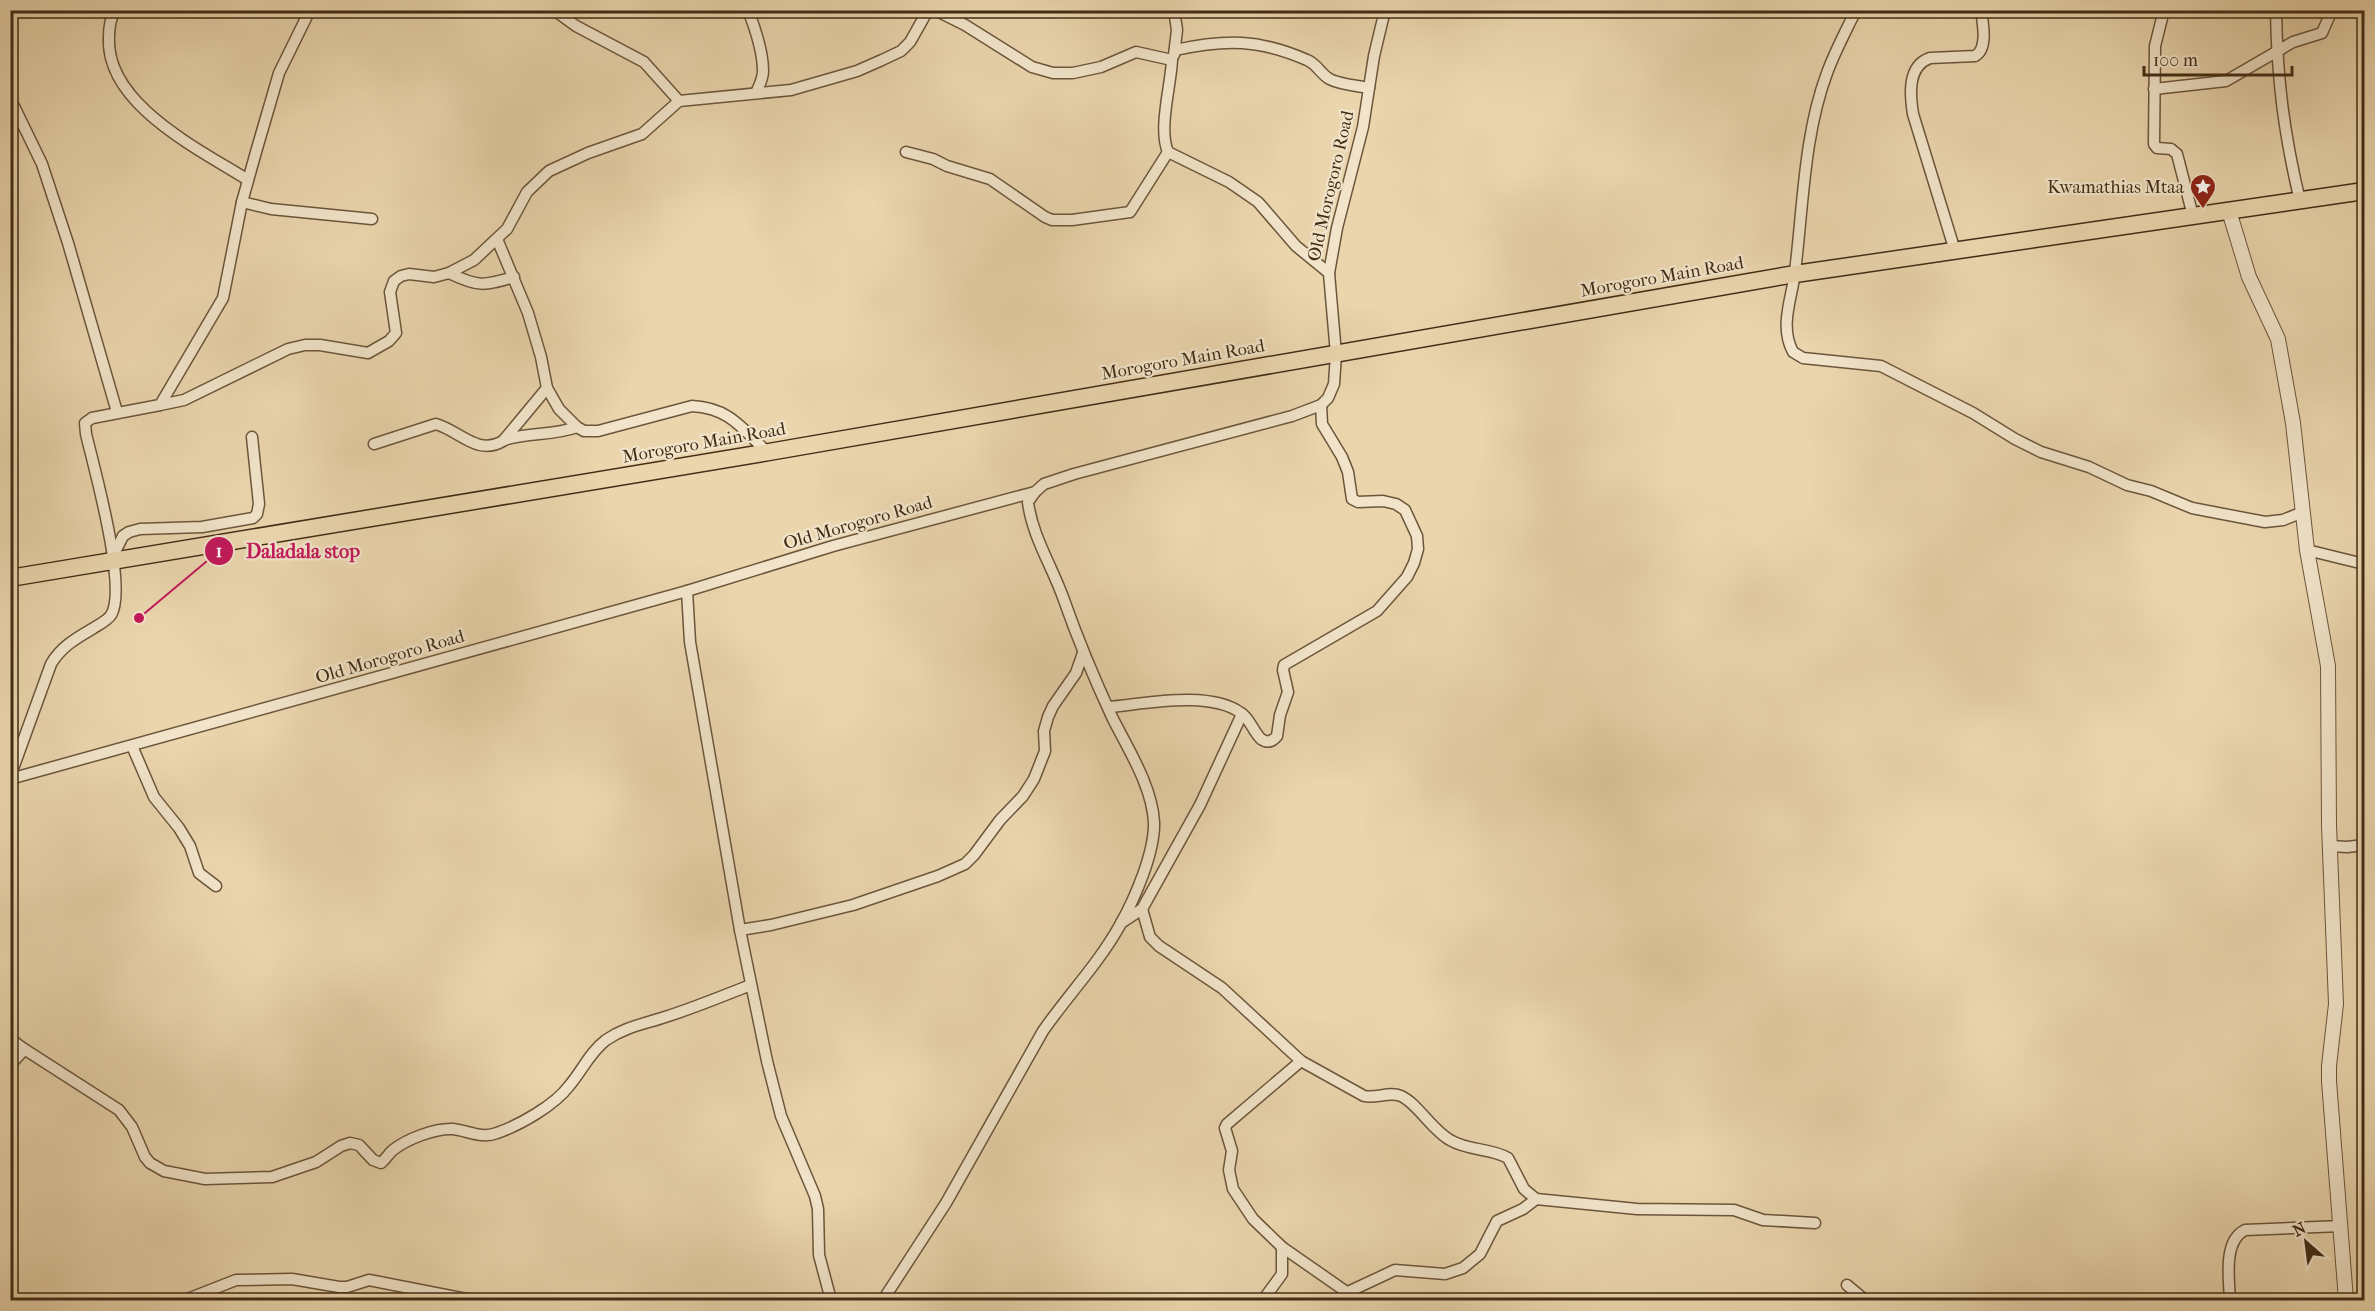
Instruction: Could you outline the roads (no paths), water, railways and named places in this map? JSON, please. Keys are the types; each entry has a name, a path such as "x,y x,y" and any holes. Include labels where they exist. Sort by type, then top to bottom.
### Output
{"highway":[{"name":"Morogoro Main Road","path":"10,578 114,558 767,452 1795,274 2364,191"}],"street":[{"path":"115,10 110,24 110,59 127,91 139,105 188,142 248,180"},
{"path":"160,405 223,297 242,202 279,73 310,10"},
{"path":"554,10 576,26 644,62 679,101"},
{"path":"748,10 758,42 763,69 762,79 756,93"},
{"path":"10,778 51,664 57,654 67,644 110,616 114,607 114,558 85,423 92,418 117,412 184,400 288,349 305,345 320,345 368,354 389,342 396,333 390,292 394,281 409,274 434,277 449,273 474,261 507,229 527,192 540,178 588,153 642,134 679,101 791,90 857,71 901,51 910,42 928,10"},
{"path":"935,10 965,25 1032,67 1053,73 1073,73 1101,67 1136,52 1174,55 1201,45 1243,41 1275,48 1307,60 1316,65 1329,78 1369,88"},
{"path":"906,152 990,179 1045,217 1063,220 1131,212 1168,152 1165,124 1177,30 1174,10"},
{"name":"Old Morogoro Road","path":"10,778 687,591 833,546 1035,492 1044,484 1074,474 1292,416 1321,405 1328,398 1334,384 1336,354 1329,273 1337,228 1363,127 1385,10"},
{"path":"1856,10 1827,73 1808,153 1795,274 1787,309 1787,337 1793,352 1803,358 1881,366 1973,413 2035,449 2089,467 2127,485 2151,491 2192,508 2265,522 2283,520 2303,512"},
{"path":"1955,251 1913,114 1910,94 1918,64 1923,61 1930,58 1980,54 1983,47 1981,10"},
{"path":"2164,10 2155,46 2154,144 2157,148 2171,149 2176,154 2193,216"},
{"path":"2277,10 2277,51 2286,140 2300,201"},
{"path":"2154,89 2226,81 2293,42 2322,33 2332,10"},
{"path":"10,98 42,164 68,243 117,412"},
{"path":"1168,152 1229,182 1258,202 1296,246 1329,273"},
{"path":"242,202 271,209 372,219"},
{"path":"2229,211 2249,277 2278,339 2293,423 2307,550 2328,666 2330,846 2337,1004 2329,1081 2346,1300"},
{"path":"497,239 514,277 535,335 547,388 559,409 577,427 584,431 598,430 692,406 707,407 723,411 767,452"},
{"path":"449,273 480,285 514,277"},
{"path":"503,441 547,388"},
{"path":"1108,707 1201,700 1226,706 1242,714 1261,739 1268,742 1277,736 1280,715 1288,692 1284,665 1385,605 1407,577 1418,549 1418,536 1412,522 1405,510 1396,504 1352,500 1348,472 1322,424 1321,405"},
{"path":"374,444 436,424 479,446 489,446 521,435 566,431 577,427"},
{"path":"114,558 123,536 129,532 140,529 221,525 253,518 257,514 259,504 252,438"},
{"path":"883,1300 946,1203 1043,1031 1099,958 1121,923 1147,861 1153,838 1151,803 1083,653 1056,576 1033,523 1028,502 1035,492"},
{"path":"2307,550 2364,564"},
{"path":"687,591 690,642 751,985 781,1116 815,1196 818,1209 819,1255 831,1300"},
{"path":"740,930 853,905 938,876 965,864 1000,820 1023,796 1034,779 1045,751 1044,731 1048,717 1076,673 1083,653"},
{"path":"1121,923 1142,909 1200,806 1242,714"},
{"path":"132,746 154,797 185,837 199,873 216,886"},
{"path":"2330,846 2347,848 2364,845"},
{"path":"1142,909 1150,937 1159,946 1222,988 1301,1061 1364,1096 1393,1094 1405,1097 1441,1135 1451,1141 1471,1149 1508,1158 1524,1189 1536,1199 1637,1209 1734,1210 1763,1221 1815,1223"},
{"path":"10,1038 119,1110 132,1127 150,1163 164,1172 204,1179 259,1178 272,1177 315,1162 345,1144 359,1145 373,1160 381,1163 394,1149 433,1132 451,1129 488,1136 502,1132 556,1099 568,1088 593,1052 614,1035 627,1028 664,1018 751,985"},
{"path":"10,1065 22,1052 21,1047"},
{"path":"1301,1061 1227,1124 1225,1128 1232,1151 1229,1170 1233,1188 1253,1219 1282,1247 1358,1300"},
{"path":"1348,1292 1395,1270 1445,1274 1463,1268 1480,1254 1497,1221 1517,1212 1536,1199"},
{"path":"2230,1300 2232,1243 2238,1234 2245,1230 2341,1226"},
{"path":"1263,1300 1282,1274 1282,1247"},
{"path":"185,1300 236,1280 292,1279 339,1287 347,1287 369,1280 471,1300"},
{"path":"1847,1285 1865,1300"}],"place":[{"name":"Kwamathias Mtaa","path":"2203,210"},
{"name":"Daladala stop","path":"139,618"}]}
